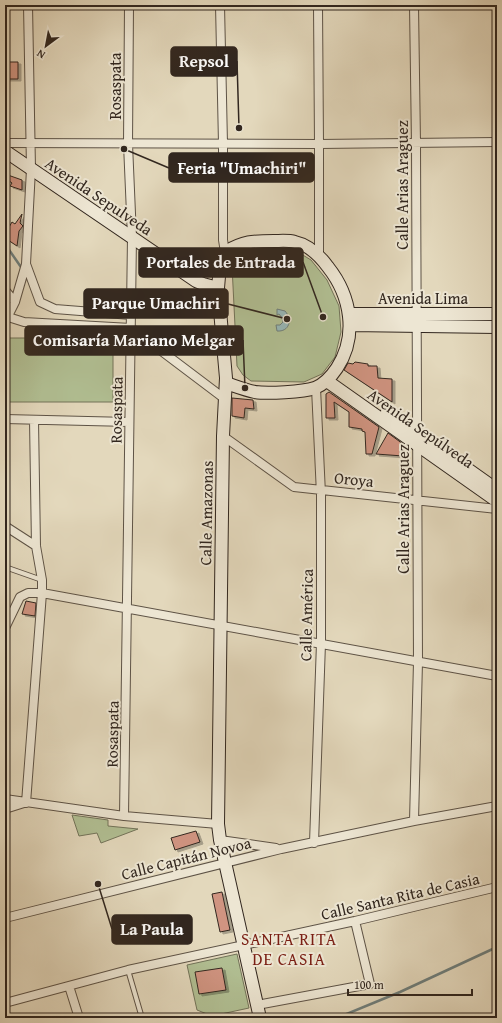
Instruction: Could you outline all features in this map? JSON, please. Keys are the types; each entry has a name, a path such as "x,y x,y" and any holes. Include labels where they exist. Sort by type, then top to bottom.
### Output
{"street":[{"path":"28,5 31,169 26,264 15,302 6,316 24,322 130,328 225,399"},
{"name":"Rosaspata","path":"124,816 132,237 128,144 129,5"},
{"name":"Calle Amazonas","path":"220,5 223,144 222,240 225,252 220,266 218,288 226,383 218,824 220,840 260,1018"},
{"path":"318,5 320,144 319,255"},
{"name":"Calle Arias Araguez","path":"414,5 418,662 414,821"},
{"path":"5,143 416,144 497,142"},
{"name":"Avenida Sepulveda","path":"5,151 196,282 218,288"},
{"path":"225,252 237,245 251,241 295,242 306,246 319,255 333,273 344,293 350,319 347,345 342,361 330,378 316,388 302,392 255,392 226,383"},
{"path":"26,264 40,302 55,309 131,315"},
{"path":"5,290 15,302"},
{"name":"Avenida Lima","path":"350,319 416,314 497,314"},
{"name":"Avenida Lima","path":"350,319 416,327 497,327"},
{"name":"Avenida Sepúlveda","path":"330,378 416,438 497,490"},
{"name":"Calle América","path":"314,843 320,643 321,489 316,388"},
{"path":"5,418 130,422"},
{"path":"5,809 26,803 42,593 42,580 36,546 34,420"},
{"name":"Oroya","path":"224,436 294,486 497,509"},
{"name":"Avenida Sepúlveda","path":"416,438 497,501"},
{"path":"5,526 36,546"},
{"path":"5,628 20,597 28,593 42,593 497,676"},
{"name":"Calle Capitán Novoa","path":"5,799 124,816 218,824"},
{"name":"Calle Capitán Novoa","path":"5,918 281,849 414,821 497,806"},
{"name":"Calle Capitán Novoa","path":"220,840 281,849"},
{"name":"Calle Santa Rita de Casia","path":"5,1003 128,970 355,921 497,887"},
{"path":"257,1005 370,984 355,921"},
{"path":"69,986 79,1018"}],"lane":[{"path":"5,567 42,580"},
{"path":"128,970 142,1018"}],"green space":[{"path":"293,249 311,260 327,280 339,306 341,332 335,357 322,374 304,382 251,381 243,375 237,366 232,266 238,255 248,250"},
{"path":"5,338 113,338 113,402 5,402"},
{"path":"72,815 108,820 108,826 138,829 101,843 97,833 79,836"},
{"path":"237,954 249,1008 212,1016 197,1010 187,965"}],"water":[{"path":"277,309 285,311 289,318 287,327 281,331 277,331 276,325 280,325 283,322 279,314 277,315"}],"building":[{"path":"5,62 18,62 18,79 5,79"},
{"path":"5,174 22,180 22,190 10,186 12,183 5,178"},
{"path":"22,214 20,223 23,226 19,231 17,246 5,238 5,234 12,222 15,224"},
{"path":"355,362 368,364 368,366 377,366 378,378 392,379 392,402 344,370 348,363 353,364"},
{"path":"329,392 379,427 372,454 366,454 365,432 362,431 362,429 349,427 349,412 334,402 335,418 326,418 326,394"},
{"path":"232,398 253,400 254,409 245,408 244,418 232,416"},
{"path":"388,433 403,444 403,456 376,454"},
{"path":"26,601 36,603 35,616 22,614"},
{"path":"196,831 200,842 175,850 171,838"},
{"path":"222,892 230,930 220,932 212,894"},
{"path":"222,968 226,990 199,994 195,972"}],"waterway":[{"path":"5,244 23,270"},
{"path":"337,1018 400,992 497,947"}],"place":[{"name":"Repsol","path":"239,128"},
{"name":"Feria \"Umachiri\"","path":"124,149"},
{"name":"Portales de Entrada","path":"323,317"},
{"name":"Parque Umachiri","path":"287,319"},
{"name":"Comisaría Mariano Melgar","path":"245,388"},
{"name":"La Paula","path":"98,884"}],"district":[{"name":"SANTA RITA DE CASIA","path":"289,949"}]}
